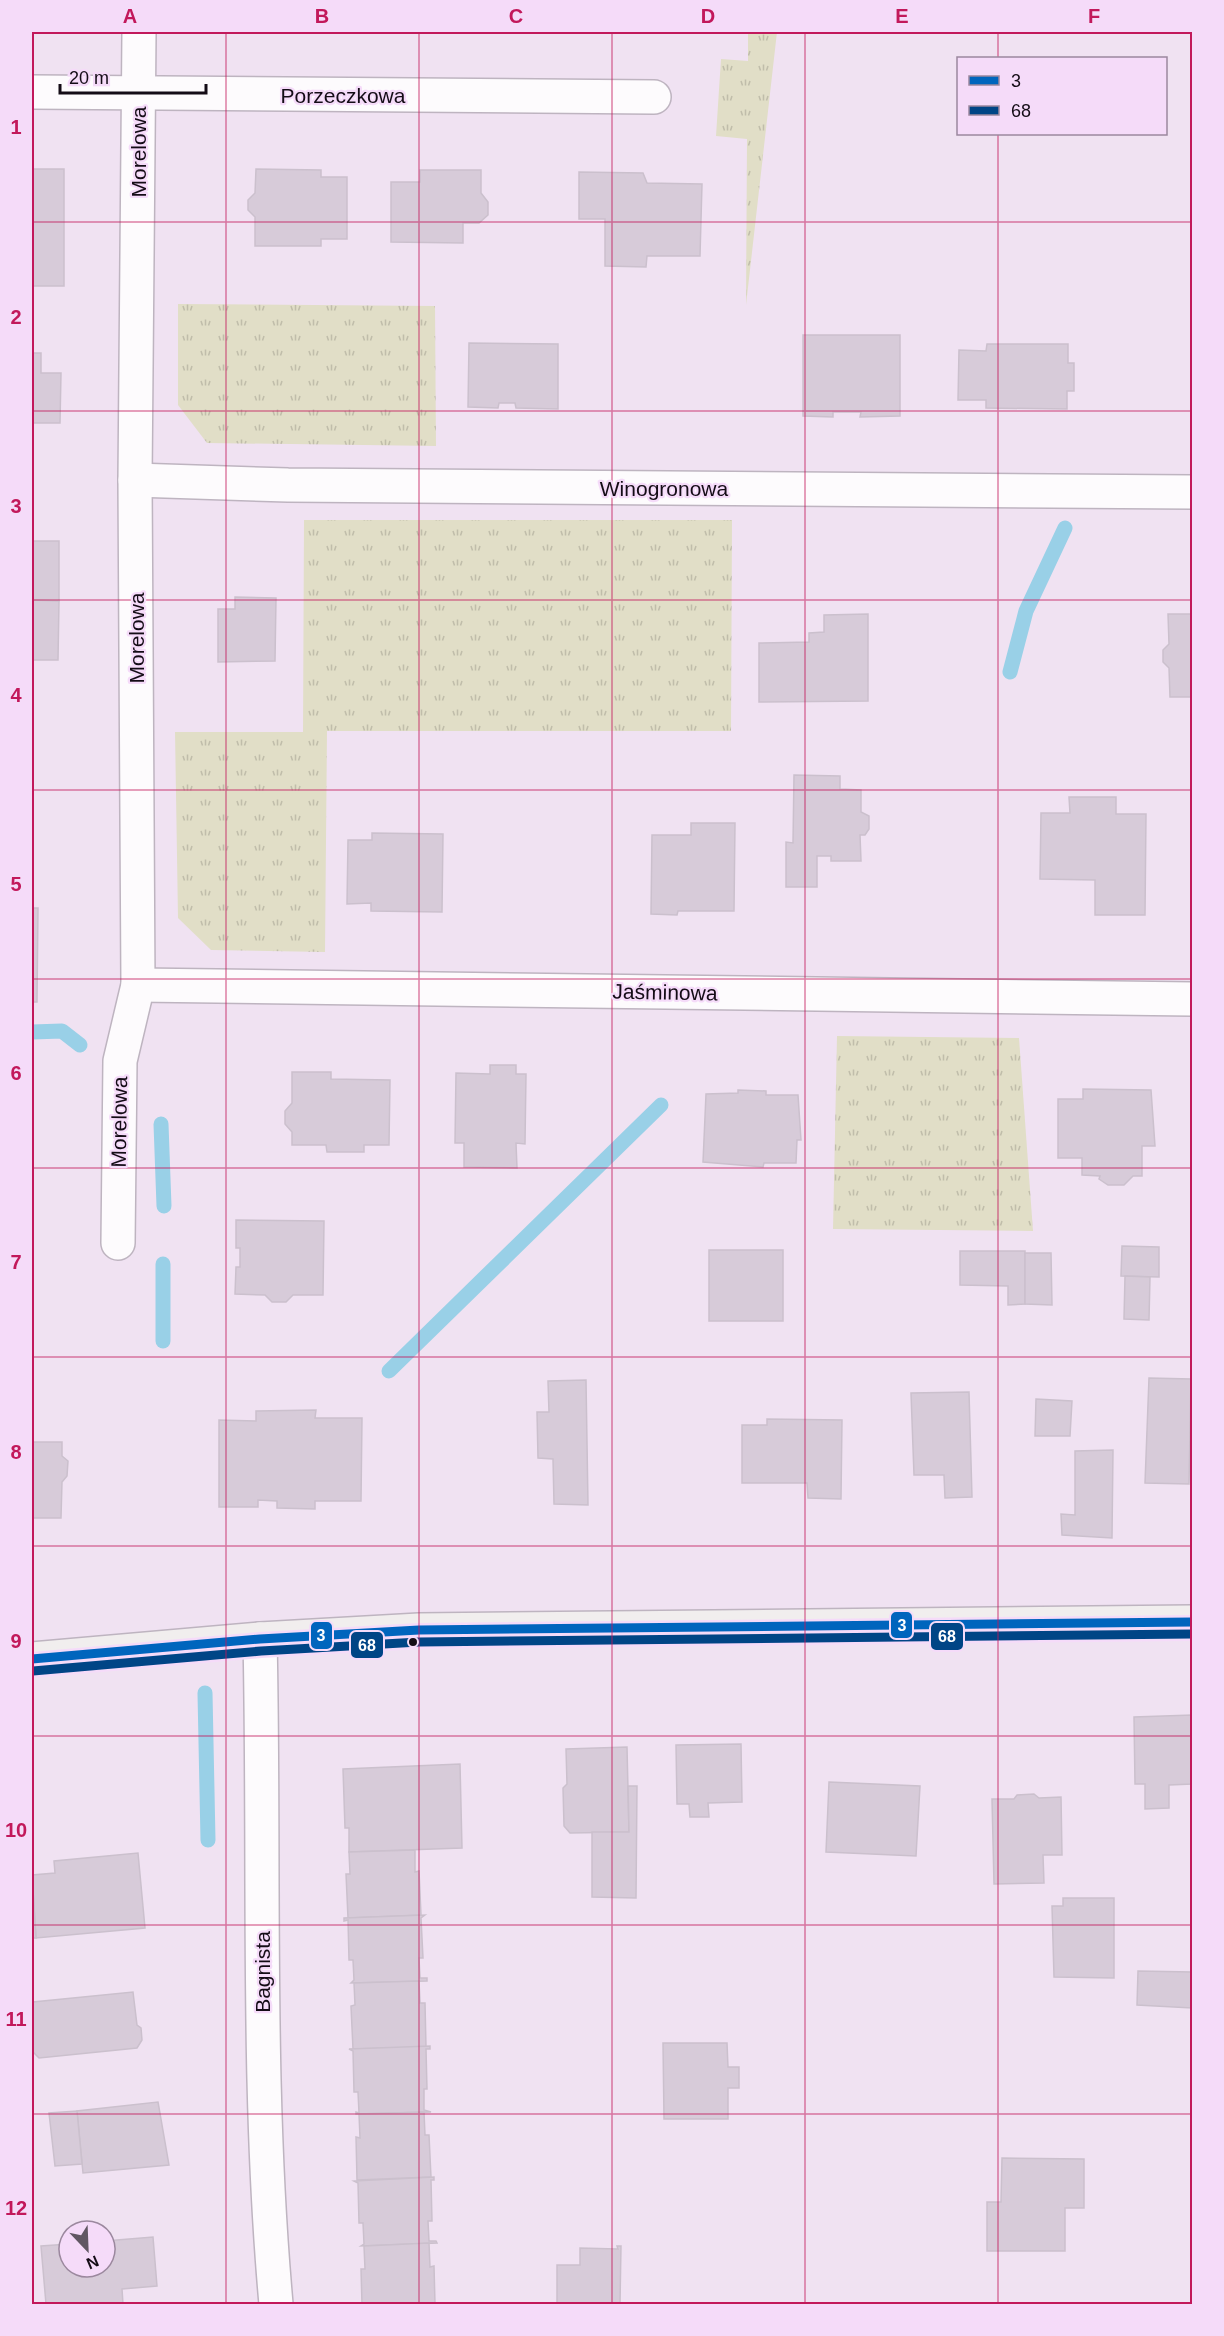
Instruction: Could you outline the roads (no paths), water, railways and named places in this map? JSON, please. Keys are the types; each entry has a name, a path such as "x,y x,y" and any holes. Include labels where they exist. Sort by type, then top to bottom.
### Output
{"street":[{"name":"Morelowa","path":"118,1243 120,1061 138,985 135,480 140,32"},
{"name":"Porzeczkowa","path":"32,92 654,97"},
{"name":"Winogronowa","path":"135,480 324,485 1192,492"},
{"name":"Jaśminowa","path":"138,985 1192,999"},
{"path":"32,1659 260,1639 419,1630 1192,1622"},
{"name":"Bagnista","path":"260,1639 262,2098 267,2205 276,2304"}],"waterway":[{"path":"1010,672 1026,611 1065,528"},
{"path":"32,1032 62,1031 80,1045"},
{"path":"389,1371 661,1105"},
{"path":"161,1124 164,1206"},
{"path":"163,1264 163,1341"},
{"path":"205,1693 208,1840"}]}
